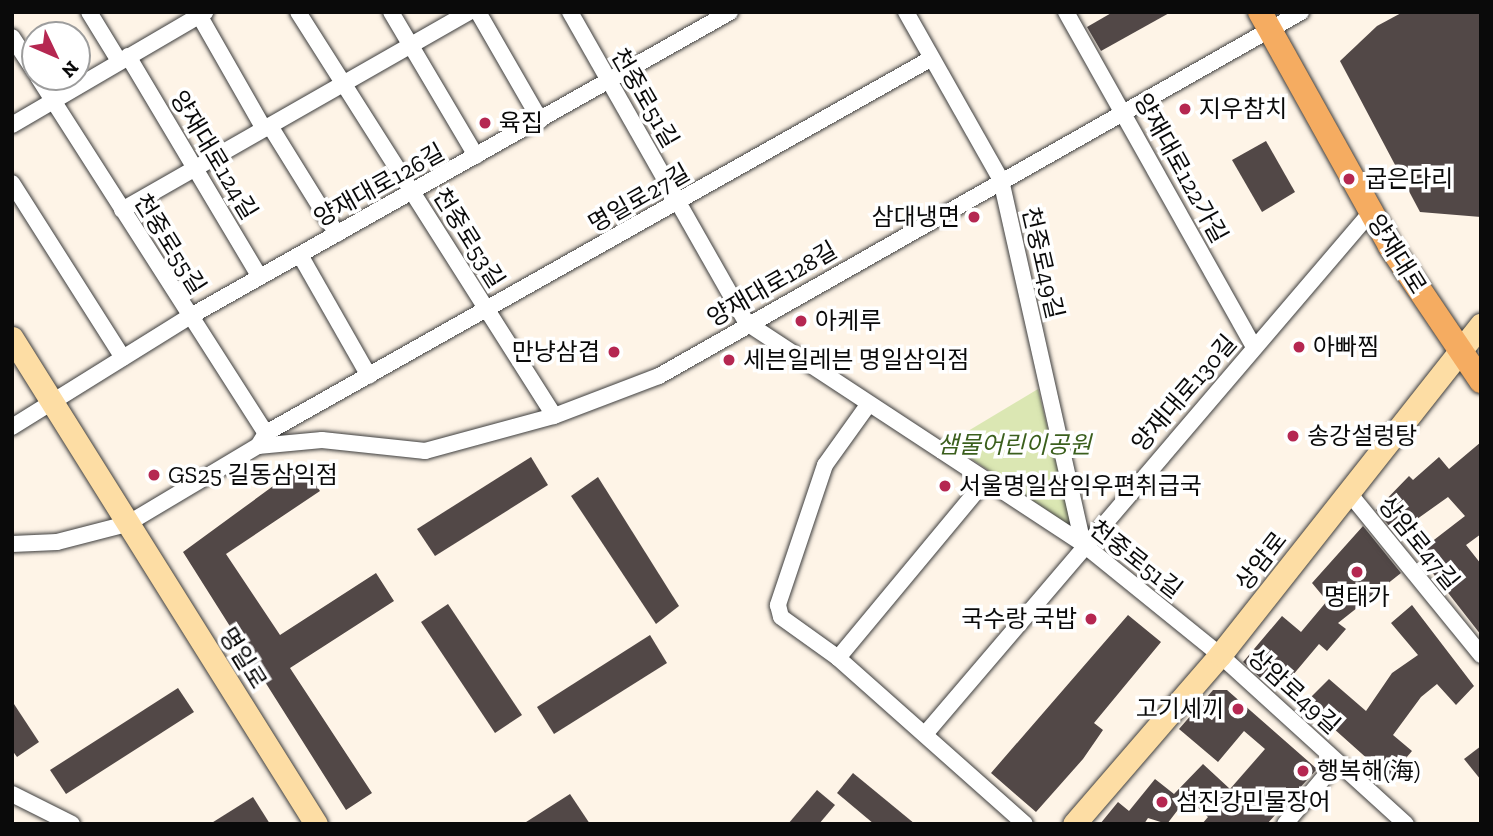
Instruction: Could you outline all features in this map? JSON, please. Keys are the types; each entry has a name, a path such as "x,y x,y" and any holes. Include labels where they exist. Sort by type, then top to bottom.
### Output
{"main road":[{"name":"양재대로","path":"1265,21 1371,212 1481,381"}],"street":[{"name":"양재대로124길","path":"89,12 124,59 195,168 260,277"},
{"name":"천중로53길","path":"298,12 554,416"},
{"path":"391,12 475,156"},
{"path":"122,210 469,12"},
{"path":"478,12 540,120"},
{"name":"천중로51길","path":"570,12 747,323 1083,544 1220,655"},
{"name":"양재대로126길","path":"12,427 189,317 730,12"},
{"name":"천중로49길","path":"906,12 1001,180 1083,544"},
{"name":"양재대로122가길","path":"1066,12 1124,111 1254,347"},
{"name":"양재대로128길","path":"262,439 322,440 425,451 554,416 659,376 747,323 1124,111 1265,21 1301,12"},
{"path":"12,125 198,15 337,234"},
{"name":"명일로27길","path":"127,524 369,376 932,58"},
{"name":"천중로55길","path":"47,91 262,439"},
{"path":"12,183 123,358"},
{"name":"양재대로130길","path":"926,733 1083,544 1371,212"},
{"path":"300,255 369,376"},
{"name":"상암로","path":"1074,824 1220,655 1462,355 1481,325"},
{"name":"명일로","path":"12,338 313,823"},
{"path":"868,405 825,465 778,605 781,617 838,658 926,733 1025,824"},
{"path":"838,658 985,481"},
{"name":"상암로47길","path":"1349,493 1481,655"},
{"path":"12,544 57,542 127,524"},
{"name":"상암로49길","path":"1220,655 1406,824"},
{"name":"상암로49길","path":"1285,824 1337,762"},
{"path":"12,794 72,824"}],"green space":[{"name":"샘물어린이공원","path":"1038,389 1072,527 948,443"}],"building":[{"path":"1113,12 1171,12 1101,51 1087,27"},
{"path":"1403,12 1481,12 1481,217 1420,212 1340,61 1377,26"},
{"path":"1266,141 1295,192 1262,212 1232,160"},
{"path":"1481,442 1481,534 1466,545 1481,564 1481,635 1417,553 1465,516 1448,497 1396,534 1376,510 1409,476 1413,480 1439,457 1449,469"},
{"path":"531,457 548,485 435,556 417,529"},
{"path":"302,465 320,491 226,554 280,635 376,573 394,601 290,668 372,793 346,810 183,552"},
{"path":"598,477 679,606 656,624 571,496"},
{"path":"1363,526 1401,573 1338,623 1346,629 1327,651 1319,644 1287,682 1276,673 1267,684 1243,662 1282,616 1301,632 1327,601 1312,583"},
{"path":"448,604 522,715 495,733 421,622"},
{"path":"1412,605 1474,686 1456,705 1437,684 1421,697 1393,735 1412,751 1389,778 1305,703 1329,679 1366,711 1392,673 1418,655 1391,623"},
{"path":"1128,615 1161,642 1094,723 1103,730 1083,759 1036,812 991,773"},
{"path":"650,635 667,663 554,734 537,707"},
{"path":"178,688 194,712 66,794 50,770"},
{"path":"1213,690 1227,690 1317,769 1267,824 1202,824 1208,817 1187,798 1167,824 1148,818 1144,824 1100,824 1118,802 1129,811 1155,779 1174,794 1203,764 1230,789 1265,749 1244,731 1218,762 1179,729"},
{"path":"12,701 39,742 17,757 12,750"},
{"path":"1481,746 1481,780 1464,759"},
{"path":"853,773 915,824 874,824 837,793"},
{"path":"817,790 835,805 819,824 788,824"},
{"path":"570,794 590,824 523,824"},
{"path":"253,797 270,824 210,824"}],"place":[{"name":"지우참치","path":"1185,109"},
{"name":"육집","path":"485,123"},
{"name":"굽은다리","path":"1349,179"},
{"name":"삼대냉면","path":"974,217"},
{"name":"아케루","path":"801,321"},
{"name":"아빠찜","path":"1299,347"},
{"name":"만냥삼겹","path":"614,352"},
{"name":"세븐일레븐 명일삼익점","path":"729,360"},
{"name":"송강설렁탕","path":"1293,436"},
{"name":"GS25 길동삼익점","path":"154,475"},
{"name":"서울명일삼익우편취급국","path":"945,486"},
{"name":"명태가","path":"1357,572"},
{"name":"국수랑 국밥","path":"1091,619"},
{"name":"고기세끼","path":"1238,709"},
{"name":"행복해(海)","path":"1303,771"},
{"name":"섬진강민물장어","path":"1162,802"}]}
